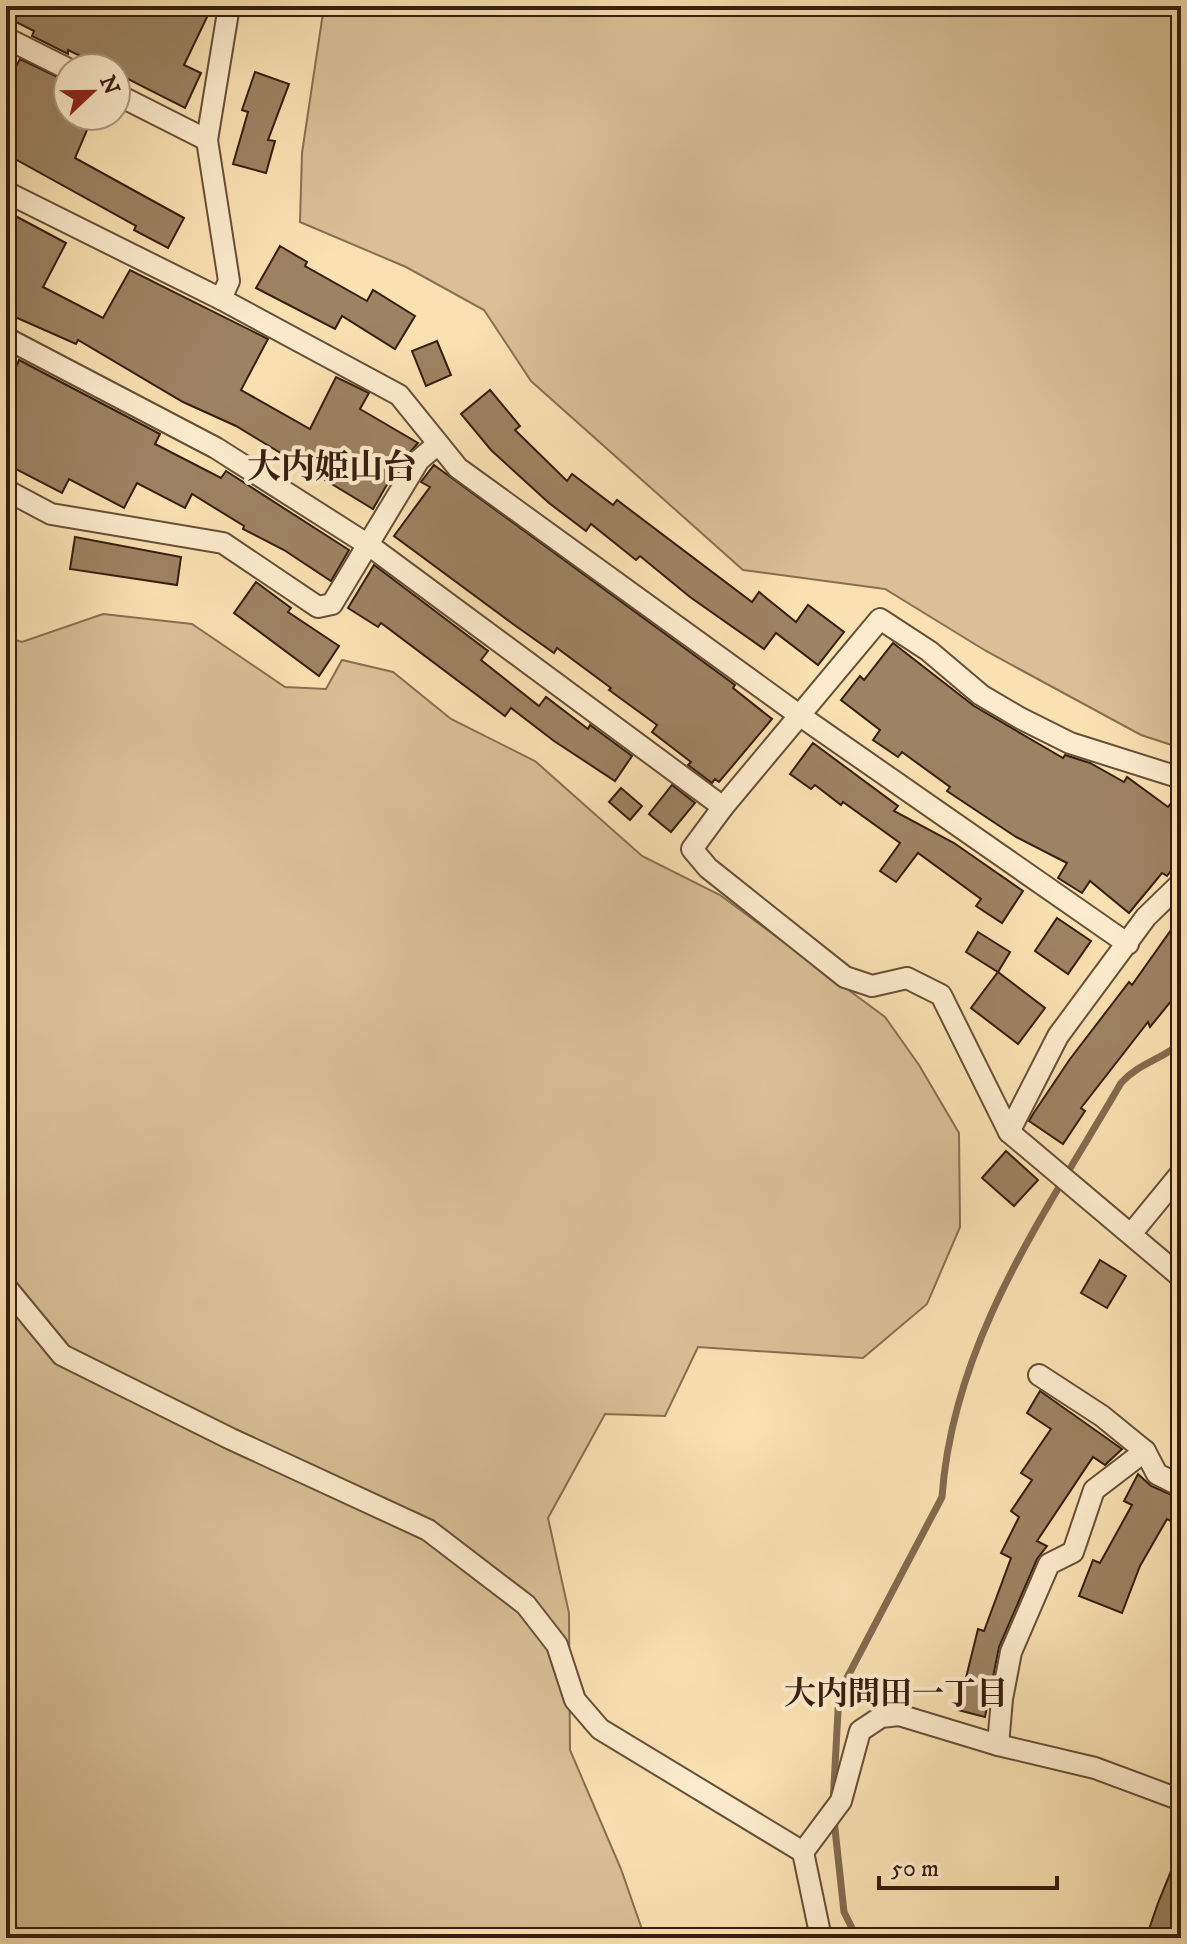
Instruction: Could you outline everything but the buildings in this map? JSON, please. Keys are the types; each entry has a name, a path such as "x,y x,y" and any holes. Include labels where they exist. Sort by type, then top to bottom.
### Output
{"street":[{"path":"221,299 229,281 207,140 229,6"},
{"path":"6,38 52,61"},
{"path":"132,102 207,140"},
{"path":"6,192 221,299 399,395 458,468 799,715 1128,944"},
{"path":"6,338 216,448 370,546 723,807"},
{"path":"6,490 51,514 223,543 318,607 332,604 370,546 419,460 438,444"},
{"path":"1181,778 1121,762 1070,743 1020,718 981,695 929,651 880,619 723,807 692,849 708,868 845,977 872,986 907,978 941,995 1009,1132 1181,1277"},
{"path":"1009,1132 1058,1036 1146,917 1181,883"},
{"path":"1131,1234 1181,1173"},
{"path":"6,1287 62,1355 231,1439 428,1530 526,1605 557,1645 575,1700 600,1729 803,1852 821,1938"},
{"path":"1039,1375 1102,1416 1145,1451 1157,1474 1181,1486"},
{"path":"998,1745 1002,1699 1011,1652 1049,1564 1073,1552 1094,1490 1145,1451"},
{"path":"803,1852 841,1801 860,1731 881,1717 899,1715 998,1745 1095,1768 1181,1800"}],"shaded area":[{"path":"324,6 1181,6 1181,748 1141,735 986,651 885,589 743,570 531,381 484,310 406,267 300,222 302,153"},
{"path":"103,614 192,624 285,687 326,689 342,660 393,672 451,719 535,761 642,856 720,895 885,1017 919,1065 959,1133 960,1227 927,1304 863,1358 698,1347 665,1416 605,1414 548,1518 569,1613 570,1750 621,1869 645,1938 6,1938 6,637 22,642"}],"waterway":[{"path":"833,1804 839,1693 942,1497 950,1440 964,1385 983,1332 1034,1230 1121,1083 1181,1043"},
{"path":"834,1820 844,1912 857,1938"}],"district":[{"name":"大内姫山台","path":"332,466"},
{"name":"大内問田一丁目","path":"896,1693"}]}
